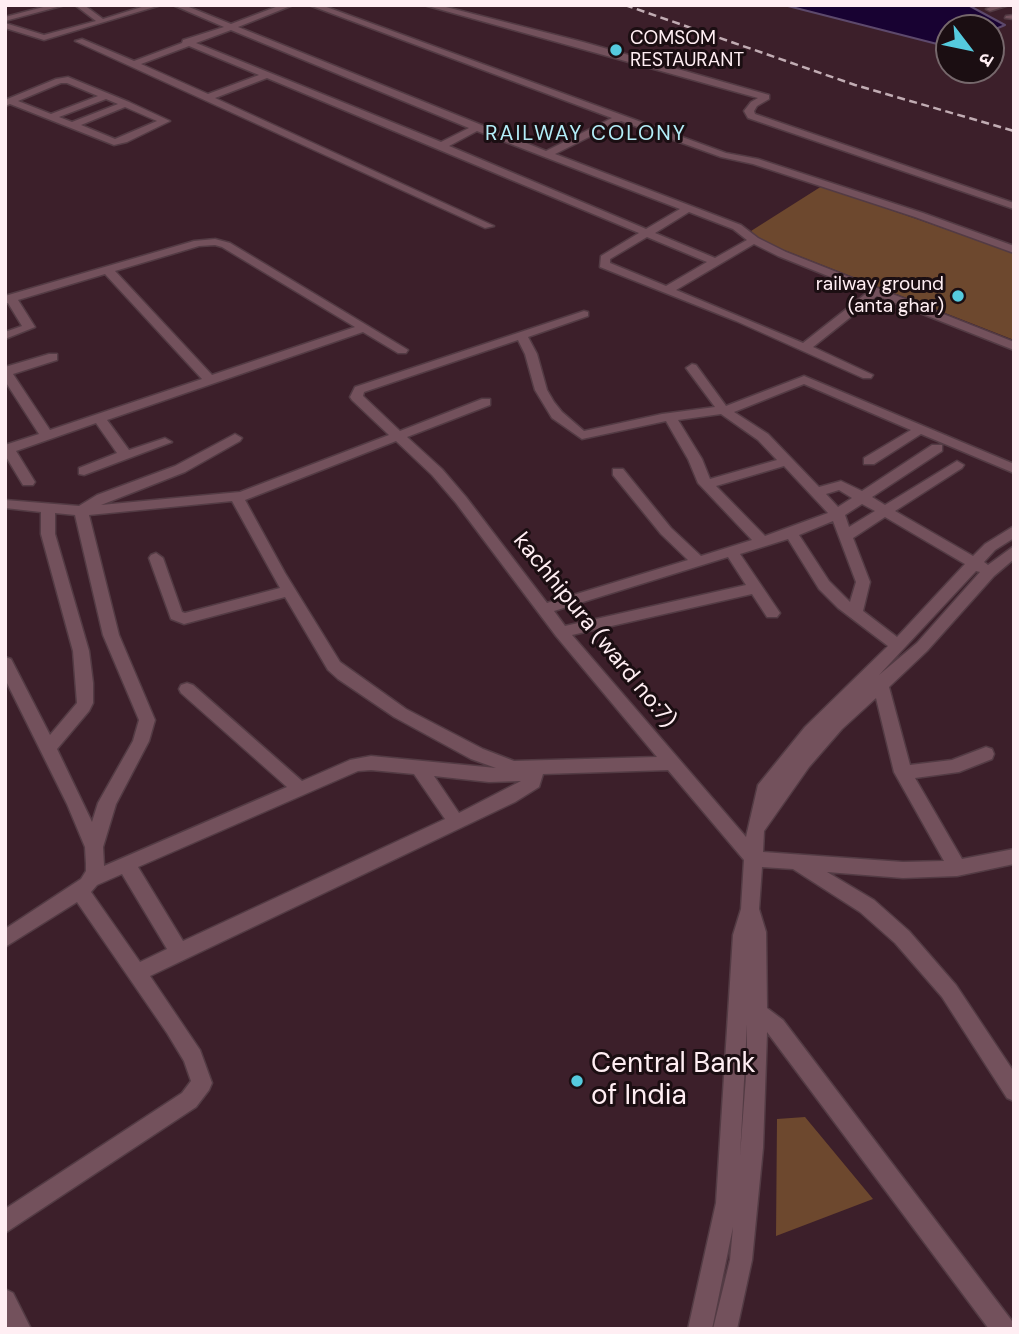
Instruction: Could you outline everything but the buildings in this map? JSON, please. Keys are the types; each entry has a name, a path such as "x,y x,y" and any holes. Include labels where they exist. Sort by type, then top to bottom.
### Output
{"street":[{"path":"5,19 61,5"},
{"path":"79,5 102,22"},
{"path":"5,25 44,38 157,5"},
{"path":"177,5 477,128 737,227 754,240 1014,346"},
{"path":"134,64 289,5"},
{"path":"313,5 724,155 755,161 919,215 1014,250"},
{"path":"324,9 335,5"},
{"path":"428,5 550,37 571,47 766,97 751,108"},
{"path":"990,9 1005,5"},
{"path":"79,41 489,226"},
{"path":"186,42 715,262"},
{"path":"677,73 741,94 751,108 1014,199"},
{"path":"206,98 267,75"},
{"path":"65,80 164,121 114,142 8,102 65,80"},
{"path":"51,117 106,96"},
{"path":"71,126 126,104"},
{"path":"751,108 751,116 1014,206"},
{"path":"548,154 620,118"},
{"path":"441,146 477,128"},
{"path":"689,208 644,233 603,261 609,269 740,319 867,374"},
{"path":"665,291 754,240"},
{"path":"5,336 29,327 8,299 198,243 220,243 402,350"},
{"path":"107,269 210,380"},
{"path":"804,348 876,291"},
{"path":"584,314 521,334 531,354 544,396 557,415 578,433 587,434 670,417 723,410 753,402 804,380 1014,469"},
{"path":"28,482 7,450 365,327"},
{"name":"kachhipura (ward no:7)","path":"521,334 359,390 356,397 437,472 461,499 561,632 754,859"},
{"path":"47,436 6,372 53,357"},
{"path":"692,368 723,410 754,430 788,461 837,514 863,582 855,613"},
{"path":"5,504 81,511 237,496 486,402"},
{"path":"670,417 707,484 762,542"},
{"path":"99,418 122,448 124,453 121,457"},
{"path":"869,461 921,429"},
{"path":"81,511 102,498 180,469 235,438"},
{"path":"84,471 165,442"},
{"path":"544,609 791,533 837,514 937,448"},
{"path":"707,484 788,461"},
{"path":"847,536 957,465"},
{"path":"618,472 666,531 699,562"},
{"path":"817,492 841,485 982,567"},
{"path":"237,496 334,666 400,713 494,762 513,768 671,763"},
{"path":"48,510 48,534 66,605 82,651 85,683 85,703 81,711 48,748"},
{"path":"81,511 111,635 147,720 141,741 107,803 93,847"},
{"path":"875,680 922,647 982,567 990,547 1014,531"},
{"path":"791,533 824,585 897,645"},
{"path":"701,1329 727,1203 757,932 750,909 755,831 803,762 875,680 897,645 982,567 1014,551"},
{"path":"732,552 772,613"},
{"path":"156,558 176,615 184,620 289,591"},
{"path":"561,632 756,588"},
{"path":"5,663 48,748 93,847 95,872 85,885"},
{"path":"875,680 903,772 957,868"},
{"path":"187,689 300,789"},
{"path":"903,772 953,767 986,754"},
{"path":"5,939 85,885 126,864 356,765 371,763 510,776 533,768"},
{"path":"419,768 456,822"},
{"path":"136,973 526,788 535,779 533,768"},
{"path":"754,859 903,870 957,868 1014,856"},
{"path":"797,863 867,906 902,937 949,991 1014,1091"},
{"path":"126,864 180,953"},
{"path":"5,1222 189,1100 202,1083 193,1057 136,973 85,885"},
{"path":"724,1329 741,1260 746,1226 755,1087 747,1011"},
{"path":"747,1011 776,1027 1004,1329"},
{"path":"5,1301 19,1329"}],"shaded area":[{"path":"784,5 968,5 985,14 935,14 935,43"},
{"name":"railway ground (anta ghar)","path":"822,186 1014,253 1014,340 761,241 751,231"},
{"path":"805,1117 873,1199 776,1236 777,1119"}],"railway":[{"path":"625,5 855,85 1014,131"}],"place":[{"name":"COMSOM RESTAURANT","path":"616,50"},
{"name":"railway ground (anta ghar)","path":"958,296"},
{"name":"Central Bank of India","path":"577,1081"}],"district":[{"name":"RAILWAY COLONY","path":"586,134"}]}
